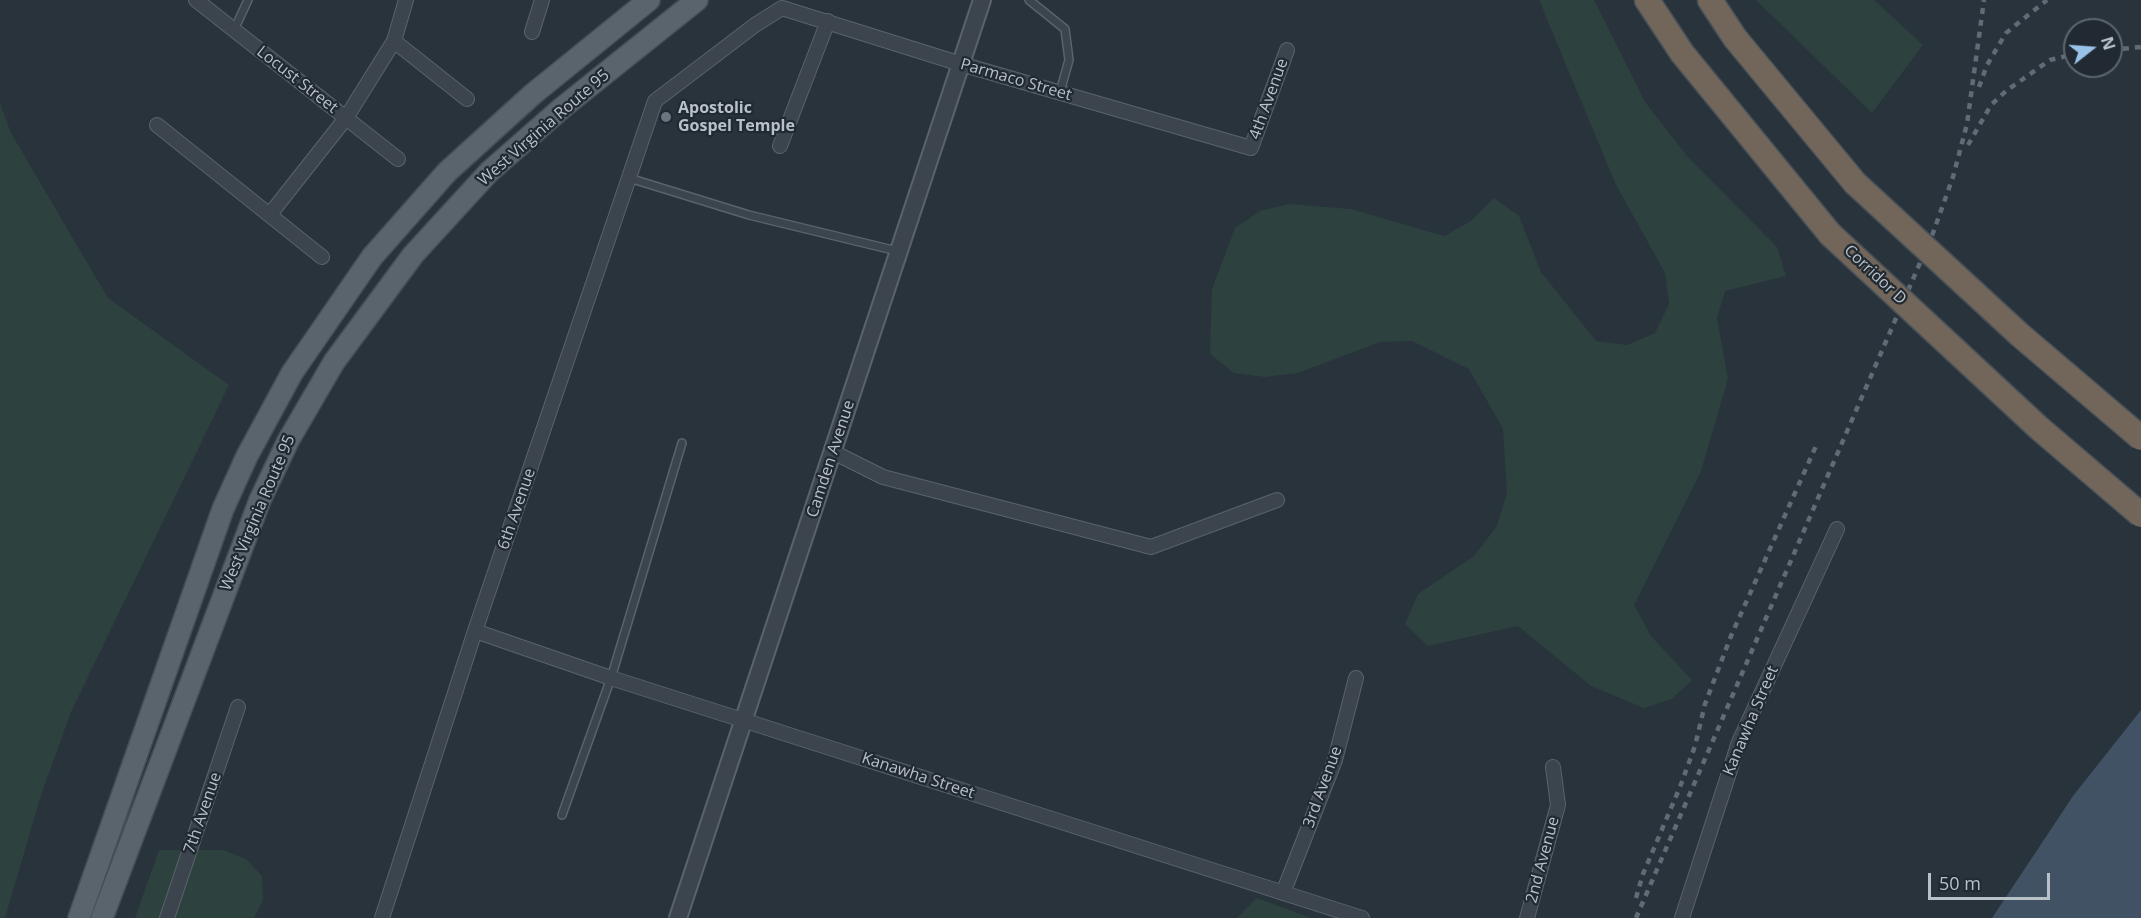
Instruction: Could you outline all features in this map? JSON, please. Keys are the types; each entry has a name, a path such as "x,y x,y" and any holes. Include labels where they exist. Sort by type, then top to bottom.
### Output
{"highway":[{"name":"Corridor D","path":"1647,0 1683,53 1830,234 2039,428 2141,515"},
{"path":"1710,0 1735,38 1855,183 2020,335 2141,438"}],"main road":[{"name":"West Virginia Route 95","path":"79,918 223,509 256,438 292,373 372,258 447,172 534,93 649,0"},
{"name":"West Virginia Route 95","path":"102,918 256,509 293,432 334,362 391,282 431,233 483,178 562,108 697,0"}],"street":[{"name":"Locust Street","path":"196,0 398,159"},
{"path":"271,213 346,118 394,41 406,0"},
{"path":"532,32 542,0"},
{"name":"Camden Avenue","path":"678,918 982,0"},
{"name":"Parmaco Street","path":"655,101 755,25 782,8 961,64 1251,148"},
{"path":"780,146 828,21"},
{"path":"394,41 467,99"},
{"name":"4th Avenue","path":"1251,148 1287,50"},
{"name":"6th Avenue","path":"384,917 475,631 655,101"},
{"path":"157,125 271,213 322,257"},
{"path":"833,452 883,477 1151,547 1277,500"},
{"name":"Kanawha Street","path":"1682,918 1739,742 1837,529"},
{"name":"Kanawha Street","path":"475,631 611,678 1362,918"},
{"name":"3rd Avenue","path":"1283,893 1335,760 1356,678"},
{"name":"7th Avenue","path":"167,918 238,707"},
{"name":"2nd Avenue","path":"1527,918 1558,805 1553,767"}],"lane":[{"path":"234,30 248,0"},
{"path":"1029,0 1065,29 1069,60 1060,92"},
{"path":"628,178 749,215 900,251"},
{"path":"562,815 611,678 682,442"}],"green space":[{"path":"1539,0 1594,0 1645,102 1688,157 1777,247 1786,276 1725,291 1717,318 1728,379 1701,471 1634,605 1651,636 1692,680 1672,699 1644,708 1591,686 1518,626 1428,646 1405,624 1418,594 1474,556 1497,526 1507,493 1503,429 1469,369 1412,341 1380,342 1298,373 1265,377 1234,373 1210,354 1212,289 1235,228 1260,211 1289,204 1351,209 1444,236 1471,221 1494,198 1519,216 1541,272 1596,341 1627,345 1655,333 1669,304 1665,273 1616,185"},
{"path":"1756,0 1874,0 1923,45 1872,113"},
{"path":"0,103 11,133 108,298 229,385 71,712 41,795 5,918 0,918"},
{"path":"159,850 224,850 246,859 262,876 263,900 254,918 135,918"},
{"path":"1257,898 1311,918 1237,918"}],"water":[{"path":"2141,710 2141,918 1992,918 2073,796"}],"railway":[{"path":"1636,918 1933,233 1953,177 1967,124 1984,0"},
{"path":"1979,87 1987,65 2006,33 2047,0"},
{"path":"2123,49 2141,47"},
{"path":"1968,145 1991,105 2006,91 2050,60 2063,57"},
{"path":"1636,898 1643,874 1695,746 1705,704 1731,636 1816,446"}],"place":[{"name":"Apostolic Gospel Temple","path":"666,117"}]}
